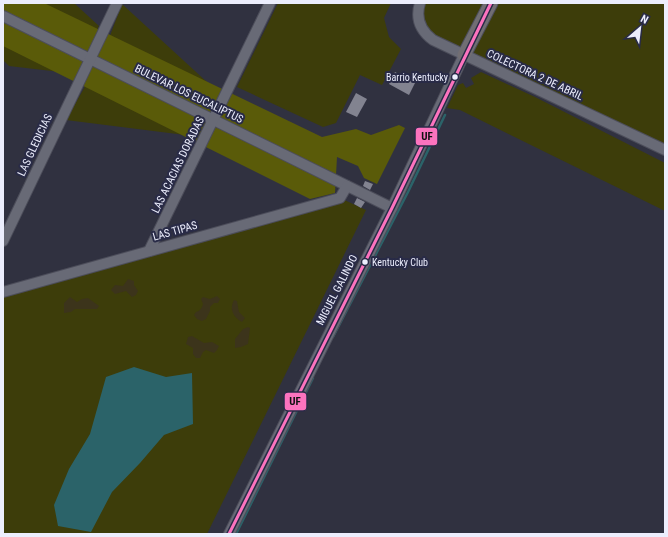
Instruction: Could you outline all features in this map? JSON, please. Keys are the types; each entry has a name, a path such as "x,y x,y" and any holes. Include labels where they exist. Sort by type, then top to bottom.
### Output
{"main road":[{"path":"464,55 491,3"}],"street":[{"name":"LAS GLEDICIAS","path":"3,241 117,3"},
{"name":"LAS ACACIAS DORADAS","path":"149,251 270,3"},
{"name":"COLECTORA 2 DE ABRIL","path":"420,3 418,17 420,27 425,34 433,40 665,150"},
{"name":"BULEVAR LOS EUCALIPTUS","path":"3,16 392,208"},
{"name":"MIGUEL GALINDO","path":"229,534 392,208 464,55"},
{"name":"LAS TIPAS","path":"3,292 340,198 347,186"}],"shaded area":[{"path":"3,3 44,3 322,137 356,129 371,135 399,125 405,128 377,184 364,178 358,166 337,157 335,193 310,199 3,46"},
{"path":"9,3 74,3 99,26 91,43"},
{"path":"278,3 391,3 384,18 389,37 401,49 382,85 360,75 336,123 323,127 237,87"},
{"path":"420,3 665,3 665,150 433,40 418,17"},
{"path":"122,4 220,94 103,54"},
{"path":"3,24 69,73 9,66 3,60"},
{"path":"95,69 193,136 66,120"},
{"path":"481,72 535,97 665,163 665,211 460,110 447,108 458,85 463,83 466,88 474,84 471,78"},
{"path":"340,198 366,210 207,534 3,534 3,292"},
{"path":"134,367 166,377 192,373 193,424 164,435 112,492 91,532 58,526 54,505 69,469 90,434 106,377"}],"sand":[{"path":"128,279 134,281 134,285 138,291 136,295 132,297 126,291 115,294 111,290 115,285 123,286"},
{"path":"217,296 220,299 218,303 214,303 210,307 210,311 206,319 202,321 197,319 194,315 202,307 203,304 201,299 203,297 210,299"},
{"path":"70,297 77,302 88,298 99,306 97,309 75,309 71,312 64,313 64,303"},
{"path":"234,300 237,301 239,312 245,318 242,322 236,318 232,310"},
{"path":"248,327 250,328 248,344 235,348 235,339 243,329"},
{"path":"192,336 204,343 212,342 219,346 214,353 206,350 200,358 196,358 193,354 193,348 186,344 188,337"}],"building":[{"path":"395,72 415,83 409,95 389,84"},
{"path":"356,93 367,99 357,117 346,112"},
{"path":"365,181 373,184 370,190 363,186"},
{"path":"357,198 365,202 361,208 354,204"}],"waterway":[{"path":"333,337 408,192 445,115"},
{"path":"236,534 313,378"}],"transit line":[{"name":"UF","path":"229,534 392,208 491,3"}],"place":[{"name":"Barrio Kentucky","path":"455,77"},
{"name":"Kentucky Club","path":"365,262"}]}
